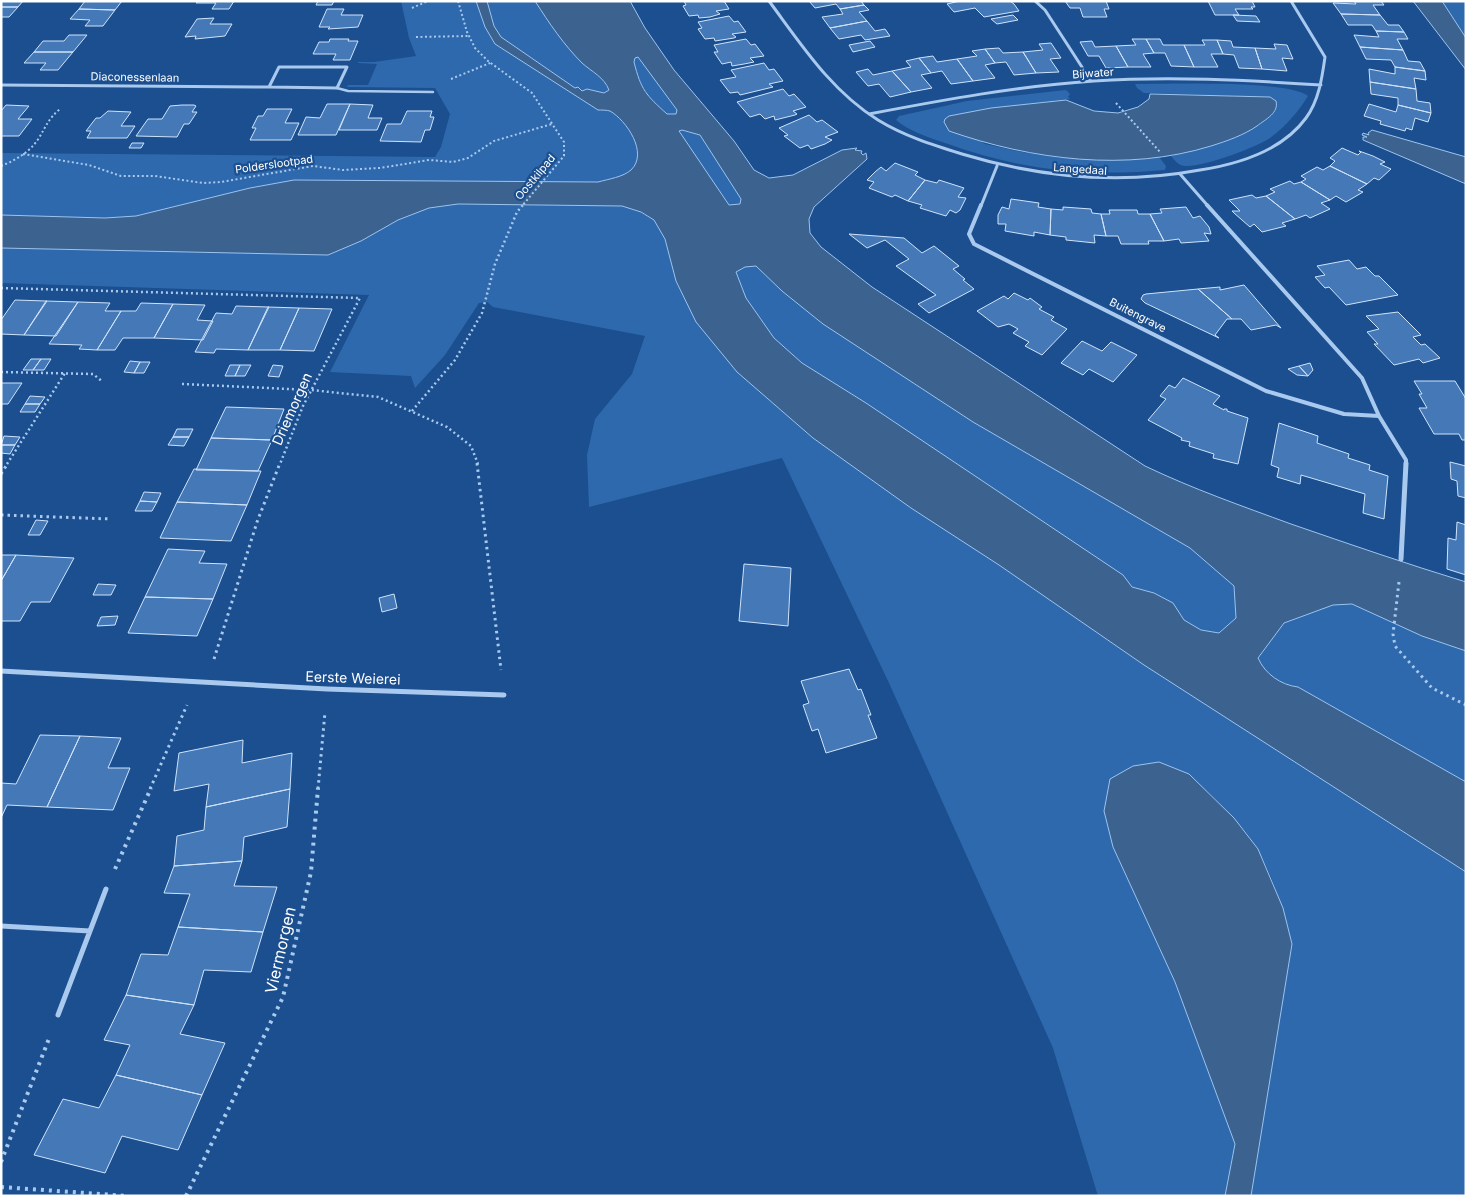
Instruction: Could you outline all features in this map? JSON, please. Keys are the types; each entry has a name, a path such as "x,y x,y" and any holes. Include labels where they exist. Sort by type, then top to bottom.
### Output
{"street":[{"name":"Langedaal","path":"769,1 823,72 840,90 869,114 921,141 997,166 1058,177 1114,180 1180,174 1248,159 1274,146 1300,125 1314,105 1321,85 1325,57 1291,1"},
{"path":"1035,1 1045,10 1092,81"},
{"path":"1043,1 1045,10"},
{"path":"268,88 279,67 347,67 337,88"},
{"name":"Bijwater","path":"869,114 968,95 1092,81 1195,78 1321,85"},
{"name":"Diaconessenlaan","path":"1,85 337,88"},
{"name":"Buitengrave","path":"997,166 969,234 974,244 1266,391 1344,414 1379,416"},
{"path":"1180,174 1362,378 1379,416 1406,460 1401,559"},
{"path":"1,671 200,682"},
{"name":"Eerste Weierei","path":"200,682 326,689 504,695"}],"lane":[{"name":"Diaconessenlaan","path":"337,88 348,91 433,92"},
{"path":"58,1015 106,889"},
{"path":"1,926 90,931"}],"path":[{"path":"412,8 428,1"},
{"name":"Oostkilpad","path":"412,411 455,360 482,314 495,264 517,212 564,156 566,150 563,136 552,124 532,92 490,63 474,47 468,36 458,1"},
{"path":"416,36 468,36"},
{"path":"433,92 444,83 473,68 490,63"},
{"path":"1,166 23,154 41,134 47,120 70,100 81,86"},
{"path":"1116,103 1163,155"},
{"name":"Polderslootpad","path":"23,154 89,165 121,176 155,176 212,182 313,166 343,170 380,168 429,160 453,162 468,158 494,141 552,124"},
{"name":"Driemorgen","path":"2,289 360,298 311,390 257,522 218,651 184,711 106,889"},
{"path":"1,372 94,374 103,382"},
{"path":"1,474 65,373"},
{"path":"182,384 311,390 378,397 447,427 471,446 479,467 504,695"},
{"path":"1,516 111,519"},
{"path":"1399,580 1393,634 1395,646 1432,688 1466,705"},
{"name":"Viermorgen","path":"186,1196 283,997 311,872 326,689"},
{"path":"1,1162 58,1015"},
{"path":"1,1187 128,1196"}],"shaded area":[{"path":"401,1 476,1 485,27 495,44 598,110 610,111 623,122 636,146 638,155 636,163 631,170 620,176 598,182 294,180 250,188 136,216 105,218 1,215 1,153 435,157 441,147 450,114 435,88 347,87 348,85 368,85 377,64 358,62 374,62 416,56 409,38"},
{"path":"476,1 487,1 494,26 501,37 575,88 578,87 582,91 587,89 604,93 609,90 607,85 569,49 535,1 630,1 645,28 674,70 734,141 754,170 769,178 793,175 842,150 857,148 855,150 862,151 863,155 866,153 867,159 814,207 809,219 810,233 821,247 872,287 1145,466 1199,490 1291,524 1466,582 1466,651 1422,636 1352,604 1333,605 1284,623 1258,658 1274,678 1298,687 1466,782 1466,872 1144,665 999,565 911,508 813,438 737,372 696,322 676,281 665,239 654,220 641,212 622,206 458,204 429,208 398,220 361,241 328,255 1,248 1,215 105,218 136,216 250,188 294,180 598,182 620,176 631,170 636,163 638,155 636,146 628,129 616,115 610,111 598,110 495,44 485,27","holes":["638,57 677,110 676,114 667,114 645,91 634,62 635,58","682,130 700,135 741,199 740,204 729,205 679,131","756,266 782,291 823,324 973,422 1190,548 1234,586 1236,618 1219,633 1201,630 1184,620 1173,603 1154,593 1132,587 1123,575 866,403 802,363 774,338 746,298 736,272 745,267"]},
{"path":"487,1 535,1 550,24 568,46 584,64 604,81 609,90 604,93 587,89 582,91 575,88 501,37 494,26"},
{"path":"1413,1 1442,1 1466,38 1466,70"},
{"path":"1442,1 1466,1 1466,38"},
{"path":"639,57 677,110 676,114 667,114 645,91 634,62 635,58"},
{"path":"1135,84 1253,85 1277,87 1308,96 1291,118 1270,138 1229,156 1184,166 1171,156 1214,145 1240,135 1265,120 1276,110 1276,101 1270,97 1144,93"},
{"path":"1066,90 1070,94 1068,97 1070,99 991,108 949,116 945,119 985,144 1061,158 1159,157 1166,166 1165,170 1109,173 1081,172 1001,160 975,153 914,131 896,120 899,116 967,101"},
{"path":"1150,94 1270,97 1276,101 1276,109 1268,118 1235,138 1179,154 1146,159 1080,159 1013,149 949,131 944,122 949,116 991,108 1066,100 1094,111 1118,113 1138,107 1149,99"},
{"path":"682,130 700,135 742,199 740,204 729,205 678,131"},
{"path":"1372,130 1466,157 1466,184 1363,140 1363,137 1367,137 1362,135 1363,133 1369,135 1368,133"},
{"path":"458,204 622,206 641,212 654,220 665,239 676,281 697,322 737,372 813,438 911,508 999,565 1144,665 1466,872 1466,1196 1251,1196 1292,944 1278,896 1258,850 1241,826 1207,791 1113,847 1175,982 1235,1144 1225,1196 1098,1196 1053,1048 889,683 782,458 589,507 587,455 595,419 632,374 645,336 493,307 487,302 479,303 445,355 415,388 411,376 330,372 369,295 1,283 1,248 328,255 361,241 398,220 429,208"},
{"path":"756,266 782,291 823,324 973,422 1190,548 1234,586 1236,618 1219,633 1201,630 1184,620 1173,603 1154,593 1132,587 1123,575 866,403 802,363 774,338 746,298 736,272 745,267"},
{"path":"1352,604 1422,636 1466,651 1466,782 1298,687 1279,681 1269,674 1261,664 1258,658 1284,623 1333,605"},
{"path":"1159,762 1189,774 1234,818 1258,849 1283,908 1292,944 1251,1196 1225,1196 1235,1144 1175,982 1113,847 1104,811 1110,779 1133,766"}],"building":[{"path":"1,1 23,1 18,7 1,7"},
{"path":"85,1 122,1 115,10 79,9"},
{"path":"198,1 234,1 229,9 212,9 216,3 196,3"},
{"path":"318,1 334,1 332,5 316,5"},
{"path":"684,1 724,1 729,9 716,11 720,14 710,17 699,18 698,15 689,16 683,6 686,5"},
{"path":"809,1 861,1 864,5 840,9 836,4 815,8"},
{"path":"960,1 1010,1 1019,11 984,17 975,8 954,12 947,4"},
{"path":"1065,1 1106,1 1109,9 1104,9 1107,17 1083,17 1080,8 1070,8"},
{"path":"1208,1 1252,1 1255,7 1251,7 1253,9 1235,9 1239,15 1215,15"},
{"path":"1354,1 1381,1 1384,5 1373,5 1380,15 1341,14 1333,3 1356,4"},
{"path":"864,5 869,10 859,12 867,21 830,28 822,17 843,14 840,9"},
{"path":"1,7 18,7 9,17 1,17"},
{"path":"79,9 115,10 103,26 85,26 90,20 70,19"},
{"path":"327,9 344,9 341,15 363,15 358,27 328,29 330,27 319,27"},
{"path":"1341,14 1380,15 1388,25 1399,25 1404,32 1376,31 1372,25 1348,25"},
{"path":"1013,15 1018,20 997,24 991,19"},
{"path":"1233,15 1256,16 1260,22 1237,21"},
{"path":"729,16 734,22 738,21 746,32 732,34 736,37 734,38 715,41 714,38 705,39 698,29 702,28 698,22"},
{"path":"214,18 210,24 232,24 225,36 195,39 196,36 185,37 197,19"},
{"path":"867,21 875,31 885,29 890,36 865,40 861,35 839,39 830,28"},
{"path":"1376,31 1404,32 1408,39 1397,39 1403,50 1360,47 1354,35 1379,37"},
{"path":"69,35 87,35 73,52 34,52 43,41 64,41"},
{"path":"330,39 358,41 350,60 333,60 336,54 313,54 319,42 329,42"},
{"path":"746,39 751,45 755,44 764,56 750,58 754,62 744,64 732,66 731,62 722,64 714,52 718,52 714,45"},
{"path":"1132,39 1146,39 1154,53 1143,54 1151,67 1128,67 1116,46 1136,45"},
{"path":"1146,39 1160,39 1163,45 1184,45 1194,67 1171,66 1165,53 1154,53"},
{"path":"1202,40 1217,40 1223,54 1211,54 1218,67 1194,67 1184,45 1205,45"},
{"path":"1217,40 1231,41 1233,47 1255,48 1262,69 1239,68 1234,55 1223,54"},
{"path":"870,41 875,47 853,52 849,45"},
{"path":"1092,41 1095,47 1116,46 1128,67 1106,68 1099,56 1088,56 1080,42"},
{"path":"1051,43 1061,58 1050,59 1059,72 1036,73 1023,52 1043,50 1039,44"},
{"path":"1274,44 1287,45 1293,59 1282,58 1287,71 1262,69 1255,48 1276,49"},
{"path":"1360,47 1403,50 1408,61 1420,62 1425,71 1395,67 1391,60 1366,59"},
{"path":"999,48 1003,53 1023,52 1036,73 1014,75 1006,62 995,63 985,49"},
{"path":"985,49 995,63 985,65 995,78 973,81 957,59 977,56 972,51"},
{"path":"34,52 73,52 58,70 40,70 46,63 24,63"},
{"path":"933,56 937,62 957,59 973,81 951,84 942,71 931,73 919,58"},
{"path":"919,58 931,73 921,75 932,88 911,92 892,71 911,67 906,61"},
{"path":"764,63 769,70 774,69 783,81 769,84 773,87 740,95 738,92 730,93 720,80 736,77 731,70"},
{"path":"1395,67 1425,71 1426,80 1414,78 1416,89 1370,82 1369,69 1395,74"},
{"path":"868,69 873,75 892,71 911,92 890,97 879,84 868,86 856,72"},
{"path":"1370,82 1416,89 1417,101 1430,103 1431,113 1398,105 1398,98 1371,94"},
{"path":"783,89 789,96 794,94 806,107 793,111 797,114 795,115 775,120 774,116 765,119 760,114 750,117 737,102"},
{"path":"327,104 350,104 336,135 298,135 306,117 320,118"},
{"path":"350,104 373,105 368,118 382,118 377,130 339,130"},
{"path":"1369,104 1396,112 1398,105 1431,113 1428,122 1415,118 1412,130 1406,128 1405,131 1380,124 1381,121 1364,116"},
{"path":"6,105 29,106 18,119 32,119 19,136 1,136 1,111"},
{"path":"194,105 196,106 192,112 197,112 189,124 184,124 177,137 136,136 148,119 162,119 170,106"},
{"path":"267,109 292,109 285,123 299,123 291,140 250,140 256,128 252,128 258,116 263,116"},
{"path":"108,111 131,112 121,126 135,126 127,138 87,138 91,131 86,131 96,118 100,118"},
{"path":"407,111 432,111 430,117 434,117 430,130 425,130 421,142 380,141 387,124 401,124"},
{"path":"809,115 817,122 822,120 838,132 825,137 832,140 825,144 811,149 808,145 800,148 784,136 788,135 779,128"},
{"path":"132,143 144,143 141,148 129,148"},
{"path":"1342,148 1358,155 1361,152 1359,151 1373,156 1385,162 1380,164 1391,169 1379,180 1374,178 1367,184 1330,166 1335,161 1330,158"},
{"path":"895,163 918,172 915,175 925,180 908,201 895,195 892,197 869,188 874,182 867,180 875,172 881,167 886,171"},
{"path":"1330,166 1367,184 1358,190 1363,192 1346,202 1336,196 1330,200 1301,182 1306,179 1301,176 1317,167 1323,170"},
{"path":"925,180 937,183 939,180 964,188 958,197 966,198 960,210 956,213 950,210 946,216 920,208 922,205 908,201"},
{"path":"1290,181 1294,184 1301,182 1330,200 1321,203 1330,209 1310,218 1306,215 1295,219 1266,196 1275,192 1270,189"},
{"path":"1252,195 1256,198 1266,196 1295,219 1282,223 1286,226 1262,232 1254,224 1250,227 1232,211 1240,211 1229,200"},
{"path":"1011,199 1039,203 1038,207 1051,209 1050,235 1034,232 1034,236 1005,231 1006,224 998,224 998,215 1002,207 1009,209"},
{"path":"1063,207 1091,209 1092,213 1101,214 1106,236 1094,235 1095,243 1066,240 1066,237 1050,235 1051,209 1063,210"},
{"path":"1186,207 1193,218 1200,216 1209,227 1211,234 1204,233 1209,241 1181,243 1179,239 1164,241 1150,214 1162,213 1160,209"},
{"path":"1109,210 1137,210 1138,214 1150,214 1164,241 1148,241 1149,244 1121,244 1118,236 1106,236 1101,214 1110,214"},
{"path":"849,234 904,238 922,253 934,246 959,266 953,269 974,289 929,313 918,304 936,295 896,266 909,259 885,240 867,248"},
{"path":"1349,260 1357,269 1366,267 1375,276 1379,276 1398,295 1346,305 1329,287 1325,288 1315,277 1325,275 1317,266"},
{"path":"1244,285 1281,328 1276,325 1251,330 1241,319 1232,319 1198,289 1220,287 1220,290"},
{"path":"1198,289 1232,319 1227,319 1215,335 1219,338 1145,303 1141,299 1146,294"},
{"path":"1014,293 1028,300 1030,298 1042,307 1039,309 1054,317 1051,320 1067,329 1042,355 1025,346 1029,342 1013,333 1018,329 1009,324 998,327 977,311 1004,296 1008,299"},
{"path":"15,300 47,301 24,335 1,334 1,320"},
{"path":"46,301 78,302 56,336 24,335"},
{"path":"78,302 110,303 105,311 121,311 97,350 79,349 82,345 49,344"},
{"path":"141,303 173,304 154,338 123,338 115,350 97,350 121,311 136,311"},
{"path":"173,304 205,305 197,320 213,321 203,340 154,338"},
{"path":"236,306 269,307 248,350 216,349 214,353 195,352 216,313 232,314"},
{"path":"268,307 299,308 280,350 248,350"},
{"path":"299,308 332,309 314,351 280,350"},
{"path":"1398,312 1421,335 1413,337 1421,345 1425,344 1440,358 1423,363 1419,359 1394,365 1374,344 1378,344 1367,332 1379,329 1366,316"},
{"path":"1082,341 1102,351 1111,342 1137,355 1113,382 1089,369 1083,375 1061,363"},
{"path":"31,359 41,359 33,370 23,370"},
{"path":"41,359 51,359 44,370 33,370"},
{"path":"130,361 140,362 134,373 124,372"},
{"path":"140,362 150,362 144,373 134,373"},
{"path":"1310,363 1313,370 1308,376 1299,366"},
{"path":"230,365 240,365 235,376 225,376"},
{"path":"240,365 251,365 245,376 235,376"},
{"path":"273,365 283,366 279,377 268,376"},
{"path":"1299,366 1308,376 1297,375 1288,369"},
{"path":"1183,378 1220,396 1213,404 1248,418 1238,464 1213,458 1214,454 1189,446 1190,442 1181,440 1182,438 1148,420 1166,399 1160,396 1169,385 1175,388"},
{"path":"1414,381 1455,381 1466,399 1466,440 1462,440 1459,434 1434,434 1419,408 1427,408 1419,394 1422,394"},
{"path":"1,383 22,383 8,404 1,404"},
{"path":"30,396 45,397 40,404 25,404"},
{"path":"25,404 40,404 35,412 20,412"},
{"path":"226,407 284,409 272,440 211,438"},
{"path":"1279,423 1318,436 1317,443 1349,454 1348,458 1370,465 1369,470 1388,476 1384,519 1363,513 1365,494 1301,475 1300,484 1277,477 1279,468 1271,465"},
{"path":"177,429 193,429 189,437 173,437"},
{"path":"4,436 20,437 15,445 1,445"},
{"path":"173,437 189,437 184,446 168,445"},
{"path":"211,438 272,440 258,471 196,470"},
{"path":"1,445 15,445 10,454 1,453"},
{"path":"1450,462 1466,466 1466,498 1458,496 1457,481 1451,479"},
{"path":"194,469 261,471 247,505 177,502"},
{"path":"144,492 161,493 157,502 140,501"},
{"path":"140,501 157,502 152,511 135,511"},
{"path":"177,502 247,505 231,541 160,538"},
{"path":"36,520 48,521 40,535 28,535"},
{"path":"1457,522 1466,525 1466,575 1447,569 1448,538 1456,540"},
{"path":"168,549 205,551 199,563 227,564 213,599 145,597"},
{"path":"1,555 16,555 1,581"},
{"path":"16,555 74,558 50,602 31,602 20,621 1,621 1,581"},
{"path":"744,564 791,568 788,626 739,621"},
{"path":"98,584 116,585 111,595 93,595"},
{"path":"394,594 397,608 382,612 379,598"},
{"path":"145,597 213,599 197,636 128,633"},
{"path":"118,616 115,625 97,626 101,617"},
{"path":"849,669 858,690 861,689 877,738 826,753 818,729 812,731 803,705 809,703 801,681"},
{"path":"40,735 80,736 47,807 7,805 1,818 1,783 16,784"},
{"path":"80,736 121,738 108,768 130,768 113,810 47,807"},
{"path":"243,740 242,763 292,753 290,789 206,807 209,784 174,791 179,753"},
{"path":"290,789 287,827 244,837 242,861 174,866 177,836 204,830 206,807"},
{"path":"242,861 234,886 277,887 263,932 178,927 190,894 164,893 174,866"},
{"path":"178,927 263,932 251,972 204,970 194,1005 126,995 141,954 168,955"},
{"path":"126,995 194,1005 180,1034 225,1043 202,1095 116,1075 130,1045 104,1040"},
{"path":"116,1075 202,1095 178,1150 122,1136 105,1173 34,1155 63,1099 99,1108"}]}
